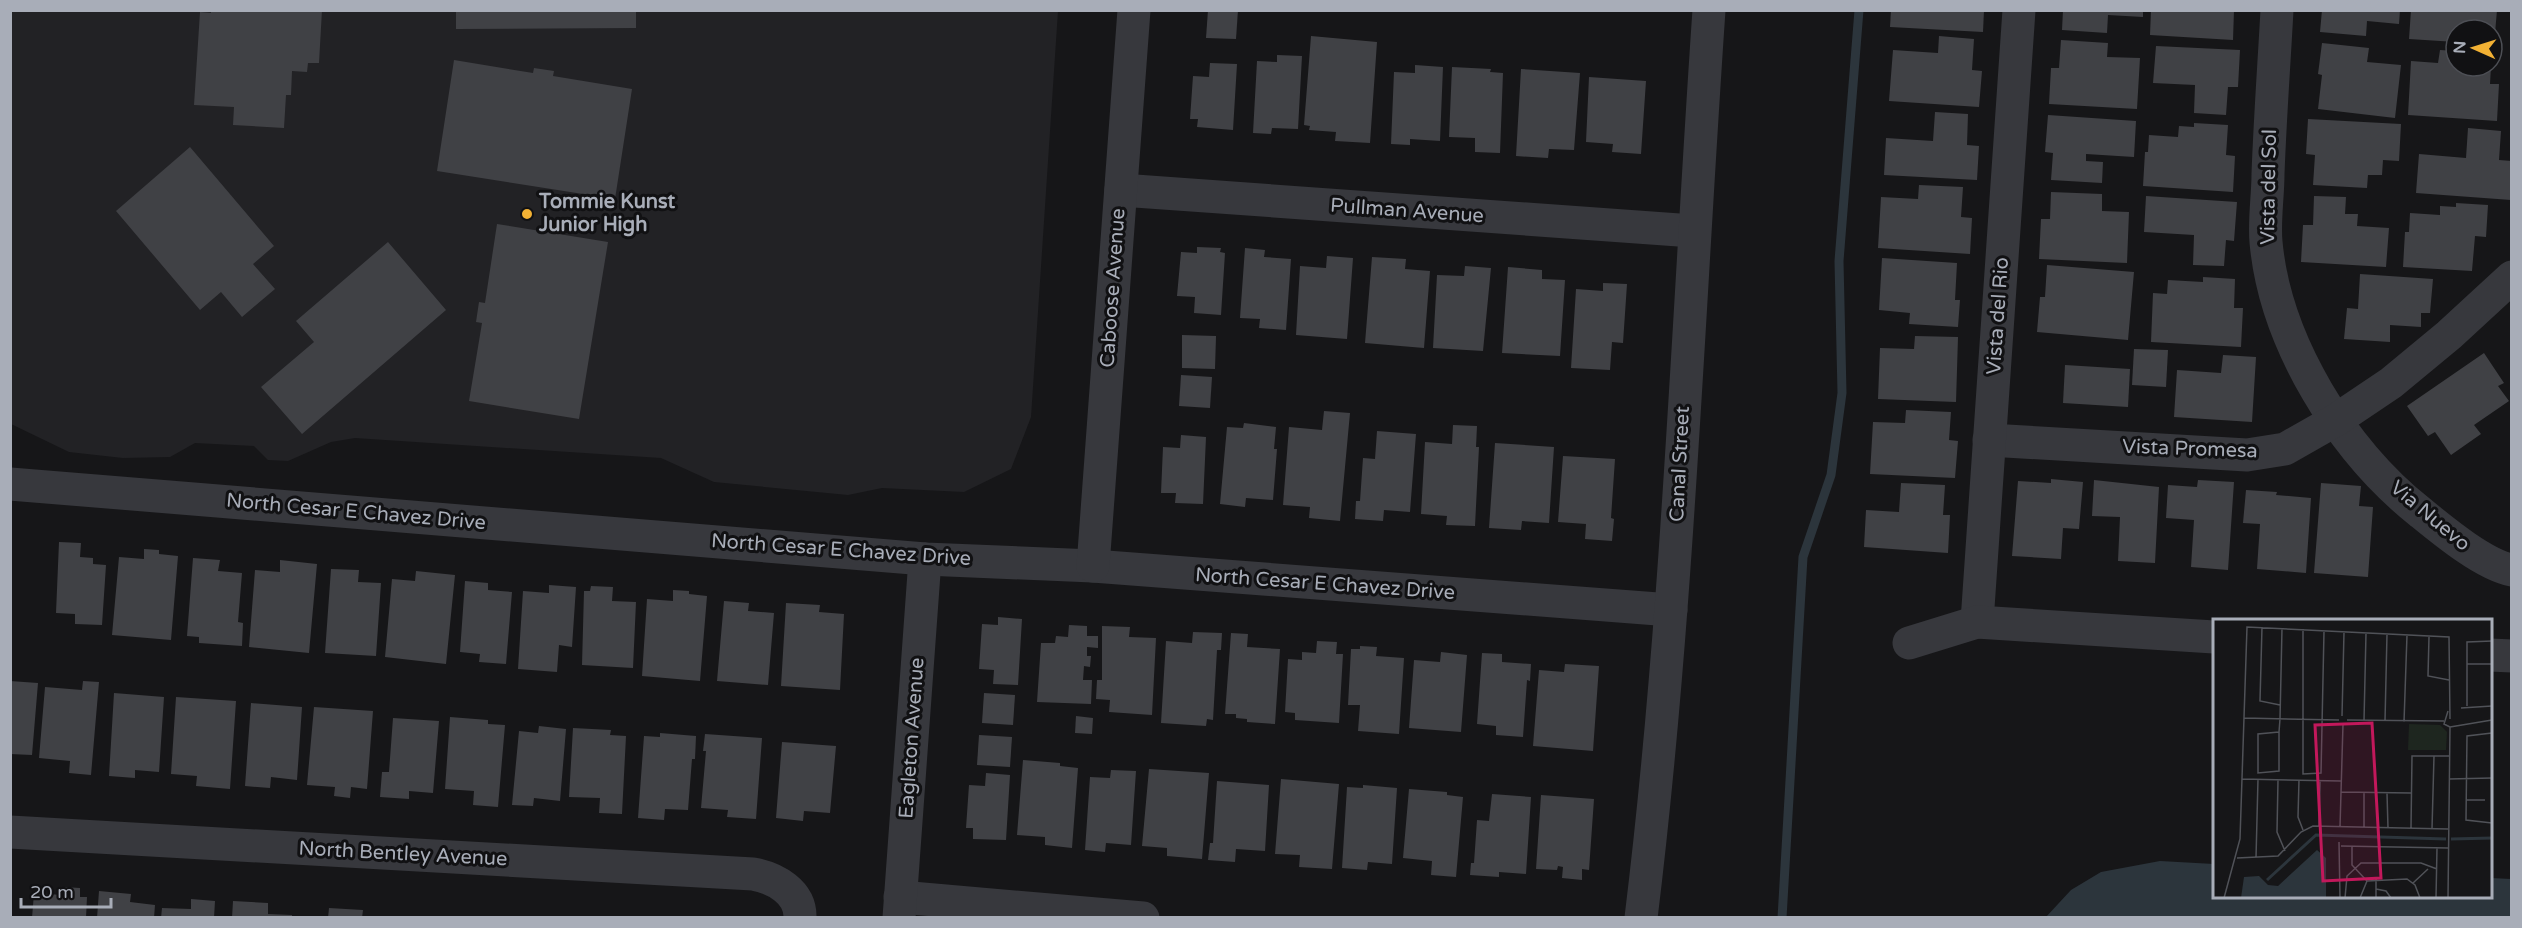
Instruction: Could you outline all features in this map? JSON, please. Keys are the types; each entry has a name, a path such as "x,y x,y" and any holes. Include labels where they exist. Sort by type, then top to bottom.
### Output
{"street":[{"name":"Caboose Avenue","path":"1093,566 1134,10"},
{"name":"Canal Street","path":"1641,918 1658,783 1671,610 1709,10"},
{"name":"Vista del Rio","path":"1977,622 2019,10"},
{"name":"Vista del Sol","path":"2277,10 2266,241 2276,298 2304,368 2336,420"},
{"name":"Pullman Avenue","path":"1120,190 1694,231"},
{"name":"Vista Promesa","path":"1989,440 2247,455 2285,448 2336,420 2391,383 2449,335 2511,277"},
{"name":"Via Nuevo","path":"2336,420 2403,498 2465,548 2511,570"},
{"name":"North Cesar E Chavez Drive","path":"10,484 925,559 1093,566 1671,610"},
{"name":"Eagleton Avenue","path":"899,907 925,559"},
{"path":"1909,643 1977,622 2213,637"},
{"path":"2492,655 2511,656"},
{"name":"North Bentley Avenue","path":"10,832 753,874 771,877 795,905"},
{"path":"899,907 1143,918"}],"shaded area":[{"name":"Tommie Kunst Junior High","path":"10,11 1058,11 1031,417 1011,469 964,492 882,488 848,495 714,482 661,458 355,438 331,442 288,461 268,460 254,446 195,443 170,457 123,458 69,452 11,424"},
{"path":"2160,861 2213,864 2213,898 2492,898 2492,878 2511,879 2511,917 2046,917 2071,890 2101,872"}],"building":[{"path":"211,10 322,10 319,63 308,63 307,72 292,71 291,95 286,95 284,128 233,125 234,107 194,105 200,12 211,13"},
{"path":"456,10 636,10 636,28 456,29"},
{"path":"1208,10 1238,10 1236,39 1206,38"},
{"path":"1891,10 1984,10 1983,32 1890,27"},
{"path":"2063,10 2143,10 2143,17 2108,15 2107,33 2062,30"},
{"path":"2151,10 2234,10 2233,40 2150,35"},
{"path":"2322,10 2400,10 2399,24 2367,21 2366,36 2320,32"},
{"path":"2411,10 2497,10 2496,18 2444,18 2444,41 2409,39"},
{"path":"1311,36 1377,42 1370,143 1335,141 1336,132 1309,130 1310,126 1304,125"},
{"path":"1939,36 1974,39 1972,70 1982,71 1979,107 1889,101 1893,50 1938,53"},
{"path":"2061,40 2108,43 2107,57 2140,58 2137,109 2049,104 2051,68 2059,68"},
{"path":"2322,43 2369,48 2367,62 2401,65 2395,118 2318,109 2322,75 2318,74"},
{"path":"2156,46 2240,50 2238,87 2228,87 2226,115 2194,113 2195,85 2153,83"},
{"path":"2440,50 2444,50 2444,78 2490,78 2490,84 2499,84 2497,121 2408,115 2411,61 2438,63"},
{"path":"1277,55 1302,56 1298,129 1272,128 1271,134 1253,133 1257,61 1277,62"},
{"path":"454,60 533,73 534,68 554,71 553,76 632,89 615,199 437,171"},
{"path":"1210,63 1237,64 1233,130 1197,127 1198,119 1190,119 1193,76 1209,77"},
{"path":"1415,65 1443,67 1440,141 1410,139 1410,145 1391,144 1394,72 1415,73"},
{"path":"1452,67 1491,69 1490,72 1503,73 1500,153 1475,152 1475,138 1449,137"},
{"path":"1521,69 1580,73 1574,150 1549,149 1548,158 1516,156"},
{"path":"1589,77 1646,81 1641,154 1612,152 1613,144 1586,142"},
{"path":"1935,112 1968,114 1967,145 1979,146 1977,180 1884,175 1886,138 1933,141"},
{"path":"2048,115 2136,121 2134,157 2086,154 2086,161 2103,162 2102,183 2051,180 2053,153 2045,152"},
{"path":"2308,119 2401,124 2399,161 2383,160 2382,175 2368,175 2367,188 2313,185 2315,155 2306,154"},
{"path":"2194,123 2228,125 2226,155 2235,156 2233,192 2143,186 2145,152 2148,152 2149,135 2178,137 2179,126 2194,127"},
{"path":"2468,128 2501,131 2499,160 2512,161 2511,200 2416,193 2419,154 2466,158"},
{"path":"190,147 274,246 253,264 275,289 242,317 221,292 200,310 116,211"},
{"path":"1919,185 1963,187 1961,217 1972,218 1970,254 1878,248 1881,197 1918,199"},
{"path":"2051,192 2102,194 2102,211 2129,212 2127,263 2039,259 2041,219 2050,219"},
{"path":"2146,196 2237,202 2234,241 2226,240 2224,266 2193,265 2194,235 2144,232"},
{"path":"2314,196 2346,197 2345,214 2358,214 2357,226 2389,228 2386,267 2301,262 2303,225 2313,225"},
{"path":"2456,203 2488,205 2486,237 2475,236 2472,271 2403,267 2405,232 2409,232 2410,213 2440,215 2440,206 2456,207"},
{"path":"497,224 608,242 579,419 469,401 482,323 476,322 479,302 485,303"},
{"path":"388,242 446,310 302,434 261,387 314,342 296,321"},
{"path":"1197,247 1221,248 1220,252 1225,253 1221,315 1194,313 1195,297 1177,296 1181,252 1197,253"},
{"path":"1245,248 1265,250 1264,257 1291,259 1286,330 1259,328 1260,319 1240,318"},
{"path":"1327,256 1353,258 1347,339 1296,335 1300,266 1326,268"},
{"path":"1372,257 1406,259 1405,269 1430,271 1424,348 1365,343"},
{"path":"1882,258 1957,263 1955,300 1960,300 1958,327 1909,324 1910,313 1879,310"},
{"path":"2047,265 2134,272 2128,340 2037,332 2040,297 2045,297"},
{"path":"1465,266 1491,268 1483,351 1433,348 1437,275 1464,276"},
{"path":"1508,267 1542,270 1542,279 1565,280 1560,356 1502,353"},
{"path":"2360,274 2433,279 2430,313 2421,313 2421,327 2390,325 2390,342 2344,339 2347,308 2358,309"},
{"path":"2203,277 2235,279 2234,308 2243,308 2241,347 2151,342 2153,293 2167,294 2168,280 2203,282"},
{"path":"1603,283 1627,284 1623,343 1612,342 1610,370 1571,368 1576,289 1603,291"},
{"path":"1182,335 1216,336 1215,369 1182,368"},
{"path":"1915,336 1958,337 1956,402 1878,399 1880,348 1914,349"},
{"path":"2134,349 2168,350 2166,387 2132,385"},
{"path":"2484,353 2504,383 2498,386 2509,401 2474,425 2481,434 2451,455 2435,432 2428,436 2407,406"},
{"path":"2223,355 2256,357 2252,422 2174,417 2177,370 2221,373"},
{"path":"2065,365 2130,369 2128,407 2063,403"},
{"path":"1181,375 1212,377 1210,408 1179,406"},
{"path":"1906,410 1951,412 1949,440 1958,441 1955,478 1870,474 1873,422 1905,423"},
{"path":"1324,411 1350,413 1340,521 1309,518 1310,507 1283,505 1289,427 1322,430"},
{"path":"1244,423 1276,427 1274,449 1277,449 1273,500 1246,498 1245,507 1220,504 1227,427 1243,428"},
{"path":"1453,425 1477,426 1476,447 1479,447 1475,526 1446,525 1447,516 1421,514 1425,442 1452,444"},
{"path":"1377,431 1416,434 1410,512 1384,510 1383,521 1355,519 1356,501 1360,501 1363,458 1375,459"},
{"path":"1181,435 1206,437 1203,504 1175,503 1176,493 1161,493 1163,447 1180,448"},
{"path":"1495,443 1554,447 1549,523 1522,521 1521,530 1489,528"},
{"path":"1563,456 1615,459 1611,518 1614,519 1612,541 1585,539 1586,524 1558,522"},
{"path":"2051,479 2083,482 2079,529 2063,528 2061,559 2012,556 2018,481 2051,483"},
{"path":"2094,480 2159,487 2155,563 2118,561 2120,517 2092,516"},
{"path":"2198,480 2234,482 2228,570 2191,567 2194,520 2166,518 2168,485 2197,487"},
{"path":"1901,483 1945,485 1943,515 1950,515 1948,553 1864,547 1866,510 1899,512"},
{"path":"2321,483 2361,486 2359,506 2373,507 2368,577 2314,573"},
{"path":"2246,490 2277,492 2276,495 2311,498 2306,573 2257,569 2260,524 2243,523"},
{"path":"59,542 81,543 80,557 93,558 93,564 106,565 102,625 75,624 75,614 56,613"},
{"path":"144,549 159,550 159,554 178,556 171,640 112,635 119,557 144,559"},
{"path":"193,558 220,560 218,571 242,573 238,622 243,623 242,646 199,643 199,637 187,636"},
{"path":"280,560 317,564 309,653 249,647 255,570 280,572"},
{"path":"331,569 359,570 358,582 381,583 376,656 325,653"},
{"path":"416,571 455,575 446,664 385,657 392,579 415,581"},
{"path":"465,581 488,583 488,590 512,592 506,664 479,662 480,654 460,652"},
{"path":"549,585 576,587 572,647 559,645 557,672 518,669 523,591 549,593"},
{"path":"591,586 613,587 612,601 636,602 633,668 582,665 584,591 590,591"},
{"path":"673,590 707,596 700,681 642,676 647,599 673,601"},
{"path":"724,601 749,603 748,611 774,613 768,685 717,681"},
{"path":"786,603 820,605 819,612 844,614 840,690 781,686"},
{"path":"998,617 1022,619 1018,685 993,684 994,670 979,669 982,624 998,625"},
{"path":"1069,625 1087,626 1087,636 1098,636 1098,648 1087,647 1087,656 1091,656 1090,667 1084,666 1083,680 1092,680 1091,704 1037,702 1041,643 1055,643 1056,636 1068,637"},
{"path":"1102,626 1130,627 1129,637 1156,638 1152,715 1109,712 1110,700 1096,699 1097,680 1102,680"},
{"path":"1193,632 1222,633 1221,650 1217,650 1213,720 1207,719 1206,726 1161,723 1166,641 1192,643"},
{"path":"1231,633 1248,634 1247,647 1280,649 1275,724 1247,722 1247,719 1236,718 1236,714 1225,714"},
{"path":"1317,641 1337,642 1336,654 1343,654 1339,723 1295,720 1295,713 1285,712 1288,659 1302,660 1302,652 1316,653"},
{"path":"1360,646 1377,647 1376,656 1404,658 1399,734 1358,731 1360,705 1348,705 1351,649 1360,649"},
{"path":"1441,652 1467,655 1461,732 1409,728 1414,660 1440,662"},
{"path":"1482,653 1502,654 1502,662 1531,664 1530,681 1527,680 1523,737 1496,735 1496,726 1477,724"},
{"path":"1565,664 1599,666 1593,751 1533,746 1539,670 1564,672"},
{"path":"10,681 38,683 32,755 10,754"},
{"path":"83,681 99,682 91,775 69,773 70,761 39,758 45,687 82,690"},
{"path":"114,693 164,697 159,772 135,770 135,778 109,776"},
{"path":"984,693 1015,695 1013,725 982,723"},
{"path":"176,697 236,701 230,789 196,786 197,776 171,774"},
{"path":"251,703 302,707 297,780 271,777 270,788 245,786"},
{"path":"314,707 373,711 367,789 351,787 350,798 334,796 335,787 307,785"},
{"path":"1076,716 1093,718 1092,734 1075,733"},
{"path":"450,717 488,720 488,724 505,725 498,807 473,805 474,791 445,789"},
{"path":"393,718 439,721 433,793 409,791 409,799 380,797 382,772 389,772"},
{"path":"539,726 566,729 560,801 534,798 533,806 512,805 519,731 538,733"},
{"path":"573,728 611,730 610,735 626,736 622,814 599,813 600,798 569,797"},
{"path":"660,733 696,736 688,810 665,809 664,820 638,818 644,736 660,737"},
{"path":"705,734 762,738 756,819 727,817 728,810 701,808 706,751 703,751"},
{"path":"979,735 1012,737 1010,767 977,765"},
{"path":"782,742 836,746 830,813 804,811 803,821 776,818"},
{"path":"1023,760 1060,763 1060,766 1078,768 1072,848 1045,845 1045,837 1017,835"},
{"path":"1149,769 1209,773 1202,859 1167,856 1167,848 1142,846"},
{"path":"1111,770 1136,771 1131,845 1106,843 1105,852 1085,850 1090,777 1110,778"},
{"path":"986,773 1010,775 1006,840 973,839 973,828 966,828 969,785 985,786"},
{"path":"1281,779 1339,784 1332,869 1299,867 1300,855 1275,854"},
{"path":"1217,781 1269,785 1265,851 1236,849 1235,862 1208,860 1210,843 1213,843"},
{"path":"1363,785 1397,788 1392,864 1368,862 1367,870 1342,868 1347,787 1363,788"},
{"path":"1409,789 1447,792 1447,795 1463,797 1456,877 1431,875 1432,861 1403,858"},
{"path":"1492,794 1531,797 1526,874 1499,872 1499,877 1470,875 1471,863 1474,863 1477,820 1489,821"},
{"path":"1541,795 1594,799 1589,870 1582,869 1582,880 1562,878 1563,867 1558,866 1557,870 1536,869"},
{"path":"63,887 80,888 80,897 87,897 86,918 32,918 34,893 62,895"},
{"path":"99,891 131,894 130,902 155,905 154,918 97,918"},
{"path":"191,899 215,901 214,918 161,918 162,908 191,909"},
{"path":"233,901 268,903 268,914 292,915 292,918 232,918"},
{"path":"329,908 363,910 362,918 328,918"}],"waterway":[{"path":"1782,918 1803,557 1831,475 1842,393 1839,261 1859,10"}],"place":[{"name":"Tommie Kunst Junior High","path":"527,214"}]}
